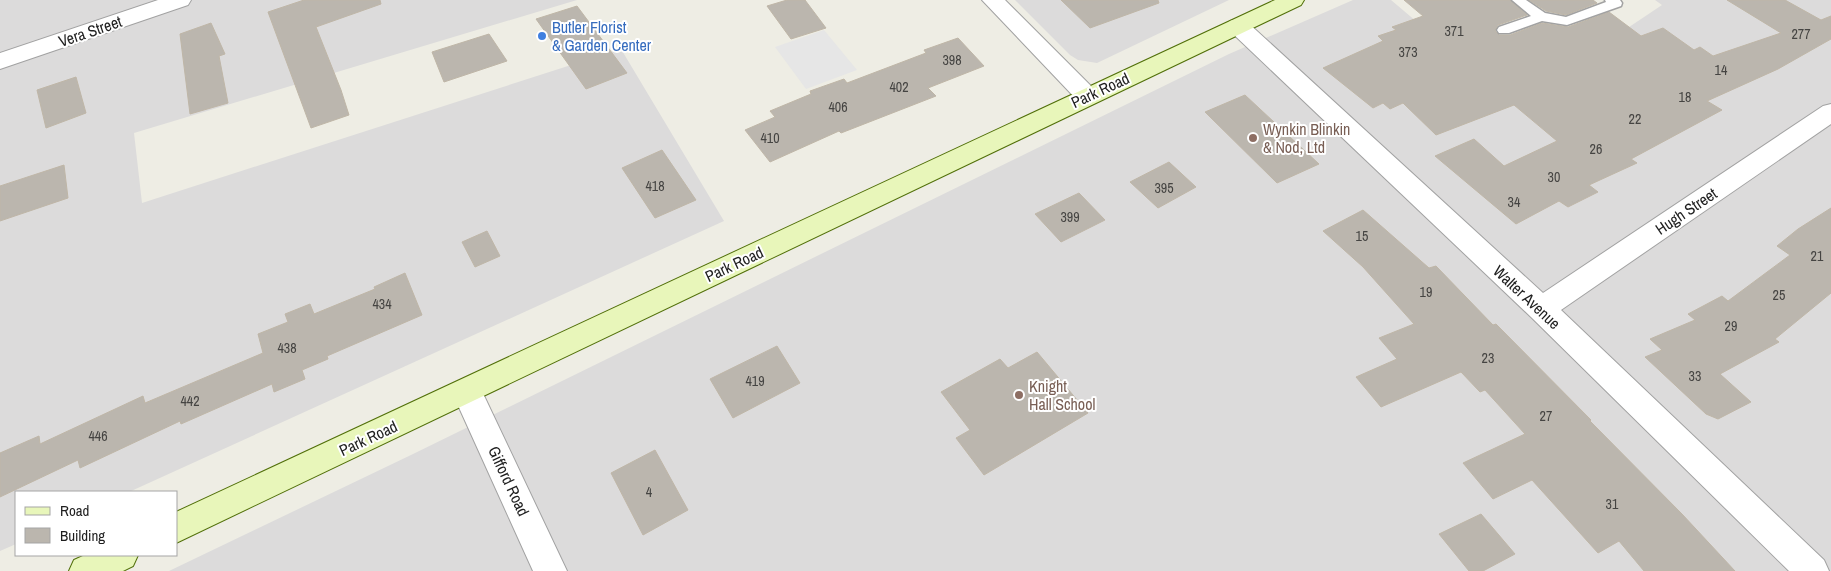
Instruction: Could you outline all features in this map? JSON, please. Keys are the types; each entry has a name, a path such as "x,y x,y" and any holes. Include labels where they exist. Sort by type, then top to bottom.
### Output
{"main road":[{"name":"Park Road","path":"178,527 1293,0"},
{"path":"86,571 119,556"}],"street":[{"name":"Vera Street","path":"0,62 180,0"},
{"path":"993,0 1087,96"},
{"name":"Walter Avenue","path":"1238,26 1541,310 1812,571"},
{"name":"Hugh Street","path":"1541,310 1831,112"},
{"name":"Gifford Road","path":"467,392 550,571"}],"lane":[{"path":"1518,0 1541,17 1567,21 1616,3 1611,0"},
{"path":"1504,30 1541,17"}],"shaded area":[{"path":"0,0 577,0 134,133 142,203 621,49 724,221 131,491 15,491 15,544 0,551"},
{"path":"1015,0 1229,0 1097,63 1078,60 1070,55"},
{"path":"1353,0 1391,0 1514,104 1662,5 1655,0 1831,0 1831,571 169,571 411,455 1229,54"},
{"path":"824,30 857,70 806,89 775,47"}],"building":[{"path":"304,0 380,0 381,4 316,27 349,115 311,128 268,12"},
{"path":"787,0 805,0 826,28 791,39 767,6"},
{"path":"1061,0 1158,0 1159,3 1090,28"},
{"path":"1404,0 1510,0 1527,15 1498,25 1495,31 1499,35 1510,35 1542,23 1568,27 1609,12 1641,36 1663,28 1694,50 1700,47 1713,56 1781,33 1727,0 1785,0 1821,20 1831,16 1831,39 1778,69 1707,101 1722,110 1631,159 1637,163 1589,185 1598,192 1568,207 1559,201 1516,224 1435,156 1474,139 1504,166 1557,141 1514,105 1436,135 1403,103 1390,109 1383,103 1373,108 1323,68 1383,41 1378,36 1396,30 1392,27 1423,16"},
{"path":"1529,0 1593,0 1597,3 1566,15 1546,11"},
{"path":"577,6 627,73 586,89 536,19"},
{"path":"211,23 225,54 219,56 228,103 190,114 180,34"},
{"path":"489,34 507,61 444,82 432,52"},
{"path":"958,38 984,66 928,88 936,96 841,133 839,131 770,162 745,130 775,117 770,111 811,94 810,91 844,79 847,83 926,53 924,50"},
{"path":"76,77 86,113 46,128 37,90"},
{"path":"1245,95 1319,164 1277,183 1205,112"},
{"path":"662,150 696,200 655,218 622,168"},
{"path":"1169,162 1196,187 1158,208 1130,182"},
{"path":"64,165 68,198 0,221 0,186"},
{"path":"1079,193 1105,220 1061,242 1035,214"},
{"path":"1831,208 1831,293 1775,339 1779,342 1720,374 1751,402 1718,419 1706,414 1645,357 1662,350 1650,339 1695,320 1688,314 1722,296 1728,301 1790,255 1777,246 1798,229"},
{"path":"1363,210 1429,268 1436,266 1493,325 1496,324 1682,514 1735,571 1644,571 1619,541 1598,553 1532,480 1493,499 1463,463 1525,434 1485,390 1480,392 1461,372 1381,407 1356,377 1397,359 1379,338 1414,324 1363,267 1323,231"},
{"path":"487,231 500,256 475,267 462,242"},
{"path":"405,273 422,315 327,356 328,359 302,370 305,379 274,392 272,384 181,424 180,421 80,468 78,460 0,497 0,453 39,436 40,444 143,396 145,403 263,353 258,334 288,322 285,314 310,304 314,314 375,289 374,287"},
{"path":"777,346 800,383 733,418 710,379"},
{"path":"1037,352 1088,413 984,475 956,438 970,430 941,392 1000,359 1008,368"},
{"path":"655,450 688,510 643,535 611,473"},
{"path":"1481,514 1515,554 1483,571 1469,571 1439,534"}],"place":[{"name":"Butler Florist & Garden Center","path":"542,36"},
{"name":"Wynkin Blinkin & Nod, Ltd","path":"1253,138"},
{"name":"Knight Hall School","path":"1019,395"}]}
